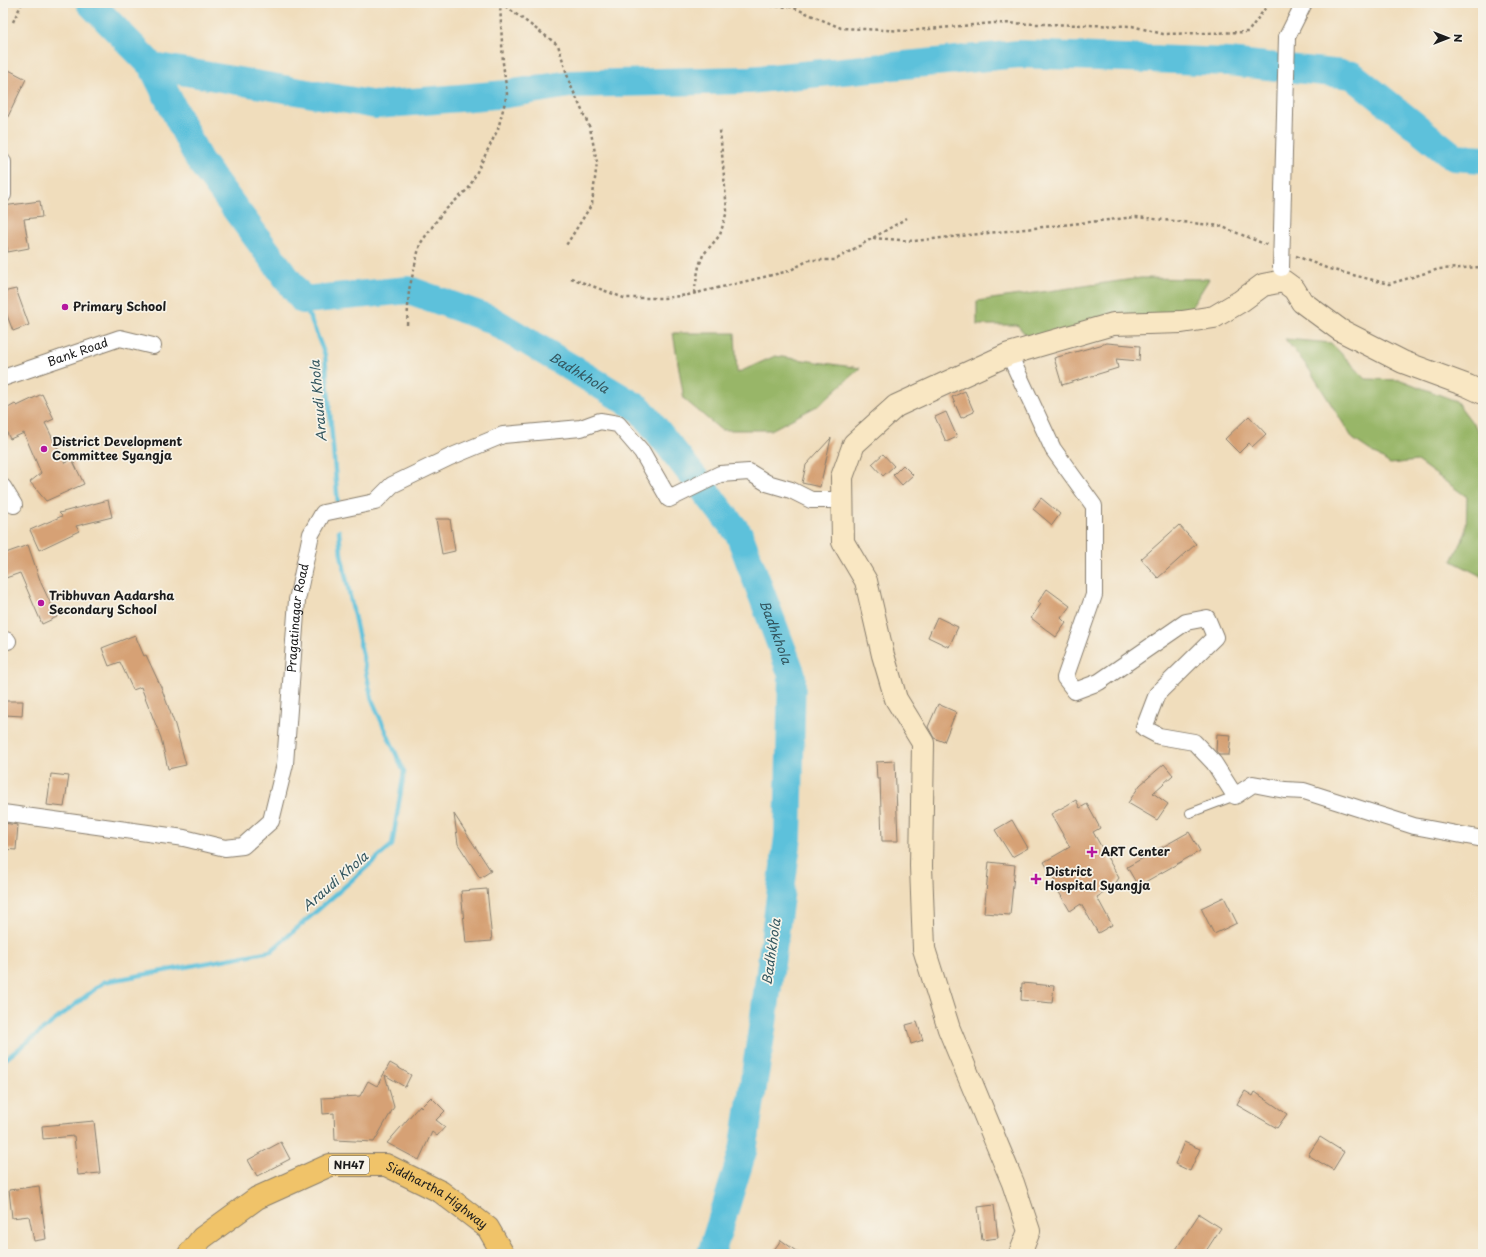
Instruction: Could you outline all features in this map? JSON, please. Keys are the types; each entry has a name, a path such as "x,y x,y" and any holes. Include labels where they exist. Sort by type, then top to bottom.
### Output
{"highway":[{"name":"Siddhartha Highway","path":"189,1254 202,1238 257,1198 330,1165 386,1165 441,1192 488,1228 503,1254"}],"main road":[{"path":"1020,1254 1029,1231 1013,1183 949,1029 924,949 921,866 923,743 896,699 883,655 866,581 843,542 841,500 842,477 854,444 896,406 1009,354 1113,324 1182,322 1214,317 1242,301 1263,285 1282,274 1302,302 1340,330 1403,362 1483,393"}],"street":[{"path":"1282,274 1287,38 1304,3"},
{"path":"3,162 3,195"},
{"name":"Bank Road","path":"3,378 120,338 153,346"},
{"path":"1009,354 1053,449 1094,506 1094,595 1065,678 1075,691 1099,682 1186,622 1207,618 1215,637 1157,694 1144,728 1159,736 1194,742 1214,763 1235,796 1253,784 1285,790 1304,791 1414,826 1483,839"},
{"name":"Pragatinagar Road","path":"3,813 184,838 226,848 243,846 271,821 285,764 297,600 311,534 323,513 375,502 392,485 450,457 503,435 581,428 600,421 618,424 642,452 669,499 720,474 749,472 767,483 791,490 811,500 841,500"},
{"path":"3,487 14,505"}],"lane":[{"path":"1190,813 1235,796"}],"path":[{"path":"13,22 22,3"},
{"path":"501,3 558,45 570,84 590,128 597,162 592,204 565,248"},
{"path":"407,325 409,290 420,244 442,213 469,188 498,129 507,94 501,3"},
{"path":"747,3 753,5 792,7 841,28 907,31 994,23 1132,26 1163,34 1248,32 1269,3"},
{"path":"694,293 699,266 704,255 720,235 727,211 720,130"},
{"path":"873,238 914,241 1136,217 1220,226 1271,246"},
{"path":"571,278 624,298 664,298 694,293 789,271 809,260 835,260 907,218"},
{"path":"1293,255 1329,270 1389,284 1439,270 1483,267"}],"green space":[{"path":"1141,278 1209,279 1189,311 1034,344 1017,325 977,325 977,301"},
{"path":"673,333 735,333 737,373 775,356 860,368 819,405 771,430 721,430 684,399"},
{"path":"1285,339 1331,343 1366,379 1401,380 1456,401 1483,437 1483,577 1452,561 1466,532 1467,497 1417,461 1390,464 1353,439 1307,366"}],"building":[{"path":"3,67 26,79 3,127 3,93 8,83 3,80"},
{"path":"40,201 42,217 24,219 29,248 8,252 3,229 3,206"},
{"path":"16,289 29,325 13,331 3,305 3,292"},
{"path":"1107,343 1140,346 1139,361 1116,359 1118,368 1062,385 1054,358"},
{"path":"965,391 974,412 961,418 952,397"},
{"name":"District Development Committee Syangja","path":"42,394 54,419 45,423 65,463 72,459 84,484 46,501 30,482 41,473 24,433 10,439 3,425 3,411 15,404 17,406"},
{"path":"946,412 957,437 946,442 935,417"},
{"path":"1249,416 1266,434 1252,447 1249,443 1239,453 1225,439"},
{"path":"831,438 820,487 802,483 806,465"},
{"path":"883,454 894,466 883,476 872,464"},
{"path":"903,465 913,475 902,485 893,475"},
{"path":"1041,498 1060,514 1052,525 1033,509"},
{"path":"108,500 112,517 76,526 79,531 39,550 30,530 62,516 59,513"},
{"path":"436,519 450,519 455,551 442,554"},
{"path":"1179,525 1196,544 1158,578 1141,559"},
{"path":"28,545 41,583 57,617 42,624 20,573 3,579 3,554"},
{"path":"1047,589 1070,606 1061,618 1066,623 1056,637 1031,618 1041,604 1038,602"},
{"path":"937,617 958,627 949,647 928,637"},
{"path":"135,635 144,656 146,655 161,687 175,725 186,765 168,769 161,738 141,687 133,690 120,662 109,666 102,648"},
{"path":"5,701 23,701 22,716 5,715"},
{"path":"938,704 956,712 944,742 934,738 928,727"},
{"path":"1217,734 1231,735 1229,755 1219,755 1216,751"},
{"path":"895,761 898,841 882,841 880,779 877,779 876,762"},
{"path":"1164,764 1173,775 1153,793 1168,804 1157,820 1128,803 1140,785"},
{"path":"51,774 69,776 64,807 47,805"},
{"path":"1076,800 1080,808 1087,804 1100,828 1093,832 1119,878 1112,888 1097,897 1112,925 1098,933 1081,904 1070,911 1053,882 1055,881 1044,862 1070,847 1051,814"},
{"path":"454,814 491,871 480,878 458,844"},
{"path":"1012,820 1028,848 1012,857 995,830"},
{"path":"3,823 18,825 16,850 3,849"},
{"path":"1189,832 1200,851 1138,886 1127,867"},
{"path":"989,862 1015,865 1010,915 984,913"},
{"path":"487,889 492,941 466,943 461,891"},
{"path":"1224,897 1237,923 1214,934 1201,908"},
{"path":"1022,983 1054,986 1052,1003 1021,1000"},
{"path":"917,1022 923,1040 911,1044 906,1025"},
{"path":"390,1063 411,1075 405,1087 385,1075 394,1107 374,1142 335,1140 334,1113 323,1114 322,1098 360,1096 368,1081 377,1086"},
{"path":"1245,1091 1253,1096 1255,1092 1287,1114 1277,1128 1237,1105"},
{"path":"431,1097 445,1111 436,1120 445,1127 437,1136 432,1132 419,1160 387,1143 420,1105 421,1107"},
{"path":"94,1121 100,1173 78,1175 74,1136 43,1139 42,1126"},
{"path":"1320,1137 1344,1152 1333,1170 1308,1155"},
{"path":"281,1142 290,1159 257,1176 248,1160"},
{"path":"1184,1142 1200,1149 1190,1171 1175,1164"},
{"path":"39,1186 46,1239 34,1241 29,1216 12,1218 9,1190"},
{"path":"994,1205 998,1238 982,1240 978,1207"},
{"path":"1199,1214 1221,1228 1204,1254 1173,1254"},
{"path":"781,1240 800,1254 771,1254"}],"waterway":[{"path":"90,3 152,66 376,105 507,94 570,84 749,80 1019,54 1229,62 1352,75 1454,157 1483,159"},
{"name":"Badhkhola","path":"152,66 199,160 303,300 409,290 490,319 640,409 739,534 792,675 788,837 763,1023 743,1151 711,1254"},
{"name":"Araudi Khola","path":"303,300 325,355 338,505"},
{"name":"Araudi Khola","path":"3,1061 104,982 271,951 392,845 404,772 372,700 341,554 339,531"}],"place":[{"name":"Primary School","path":"65,307"},
{"name":"District Development Committee Syangja","path":"44,449"},
{"name":"Tribhuvan Aadarsha Secondary School","path":"41,603"},
{"name":"ART Center","path":"1092,852"},
{"name":"District Hospital Syangja","path":"1036,879"}]}
